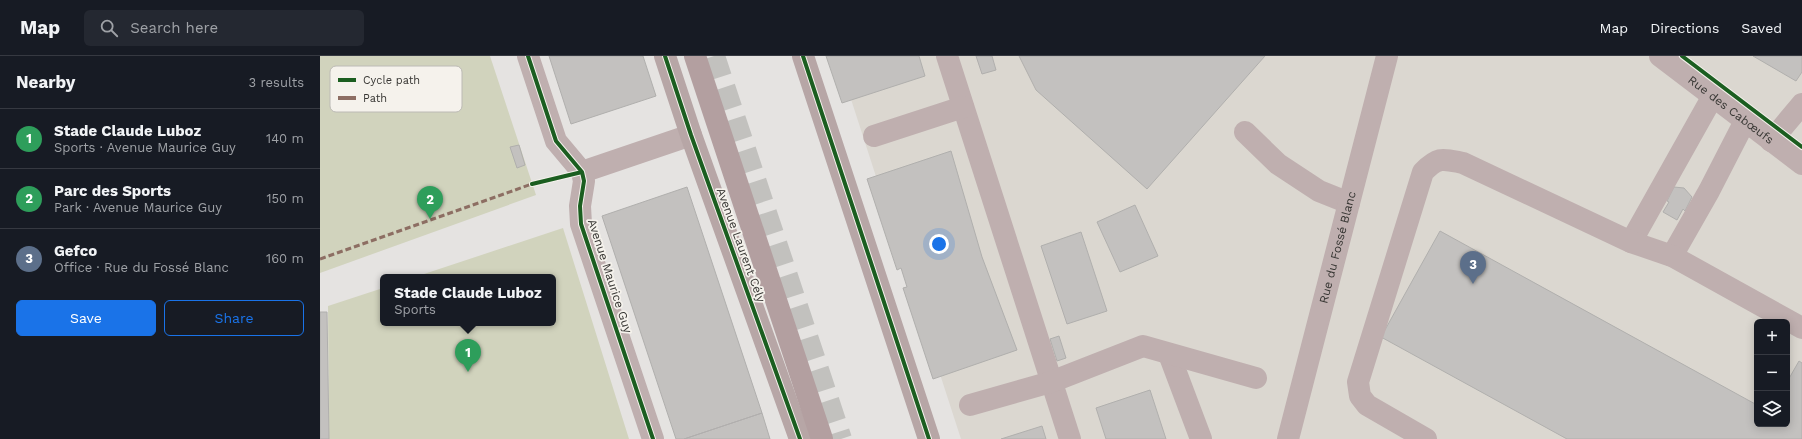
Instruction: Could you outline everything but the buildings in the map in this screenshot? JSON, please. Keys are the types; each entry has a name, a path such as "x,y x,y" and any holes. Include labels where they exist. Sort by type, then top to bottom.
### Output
{"highway":[{"path":"695,56 822,439"}],"main road":[{"name":"Avenue Laurent Cély","path":"665,56 690,135 800,439"},
{"path":"803,56 929,439"}],"street":[{"path":"528,56 556,140 582,172 690,135"},
{"path":"947,56 1070,439"},
{"name":"Rue du Fossé Blanc","path":"1288,439 1387,56"},
{"name":"Rue des Cabœufs","path":"1660,56 1802,164"},
{"path":"1631,242 1713,96"},
{"path":"1771,141 1802,104"},
{"path":"874,136 963,107"},
{"path":"1672,256 1709,191 1746,121"},
{"path":"1245,132 1278,164 1319,191 1349,203"},
{"path":"1426,439 1367,405 1360,396 1358,382 1424,172 1434,162 1446,159 1463,163 1631,242 1672,256 1802,328"},
{"name":"Avenue Maurice Guy","path":"582,172 584,181 580,206 581,224 653,439"},
{"path":"970,405 1051,382 1143,346 1256,378"},
{"path":"1169,354 1201,439"}],"shaded area":[{"path":"837,56 1802,56 1802,439 961,439"}],"green space":[{"path":"320,56 490,56 536,195 320,273"},
{"path":"563,228 629,439 329,439 328,306 380,289 380,326 556,326 556,274 424,274"}],"tunnel":[{"path":"714,56 841,439"}],"marked path":[{"path":"320,259 532,184"}],"cycle path":[{"path":"528,56 556,141 582,172 584,181 580,206 581,224 653,439"},
{"path":"665,56 691,135 800,439"},
{"path":"803,56 929,439"},
{"path":"1682,56 1802,147"},
{"path":"532,184 582,172"}],"place":[{"name":"Parc des Sports","path":"430,219"},
{"name":"Gefco","path":"1473,284"},
{"name":"Stade Claude Luboz","path":"468,372"}]}
